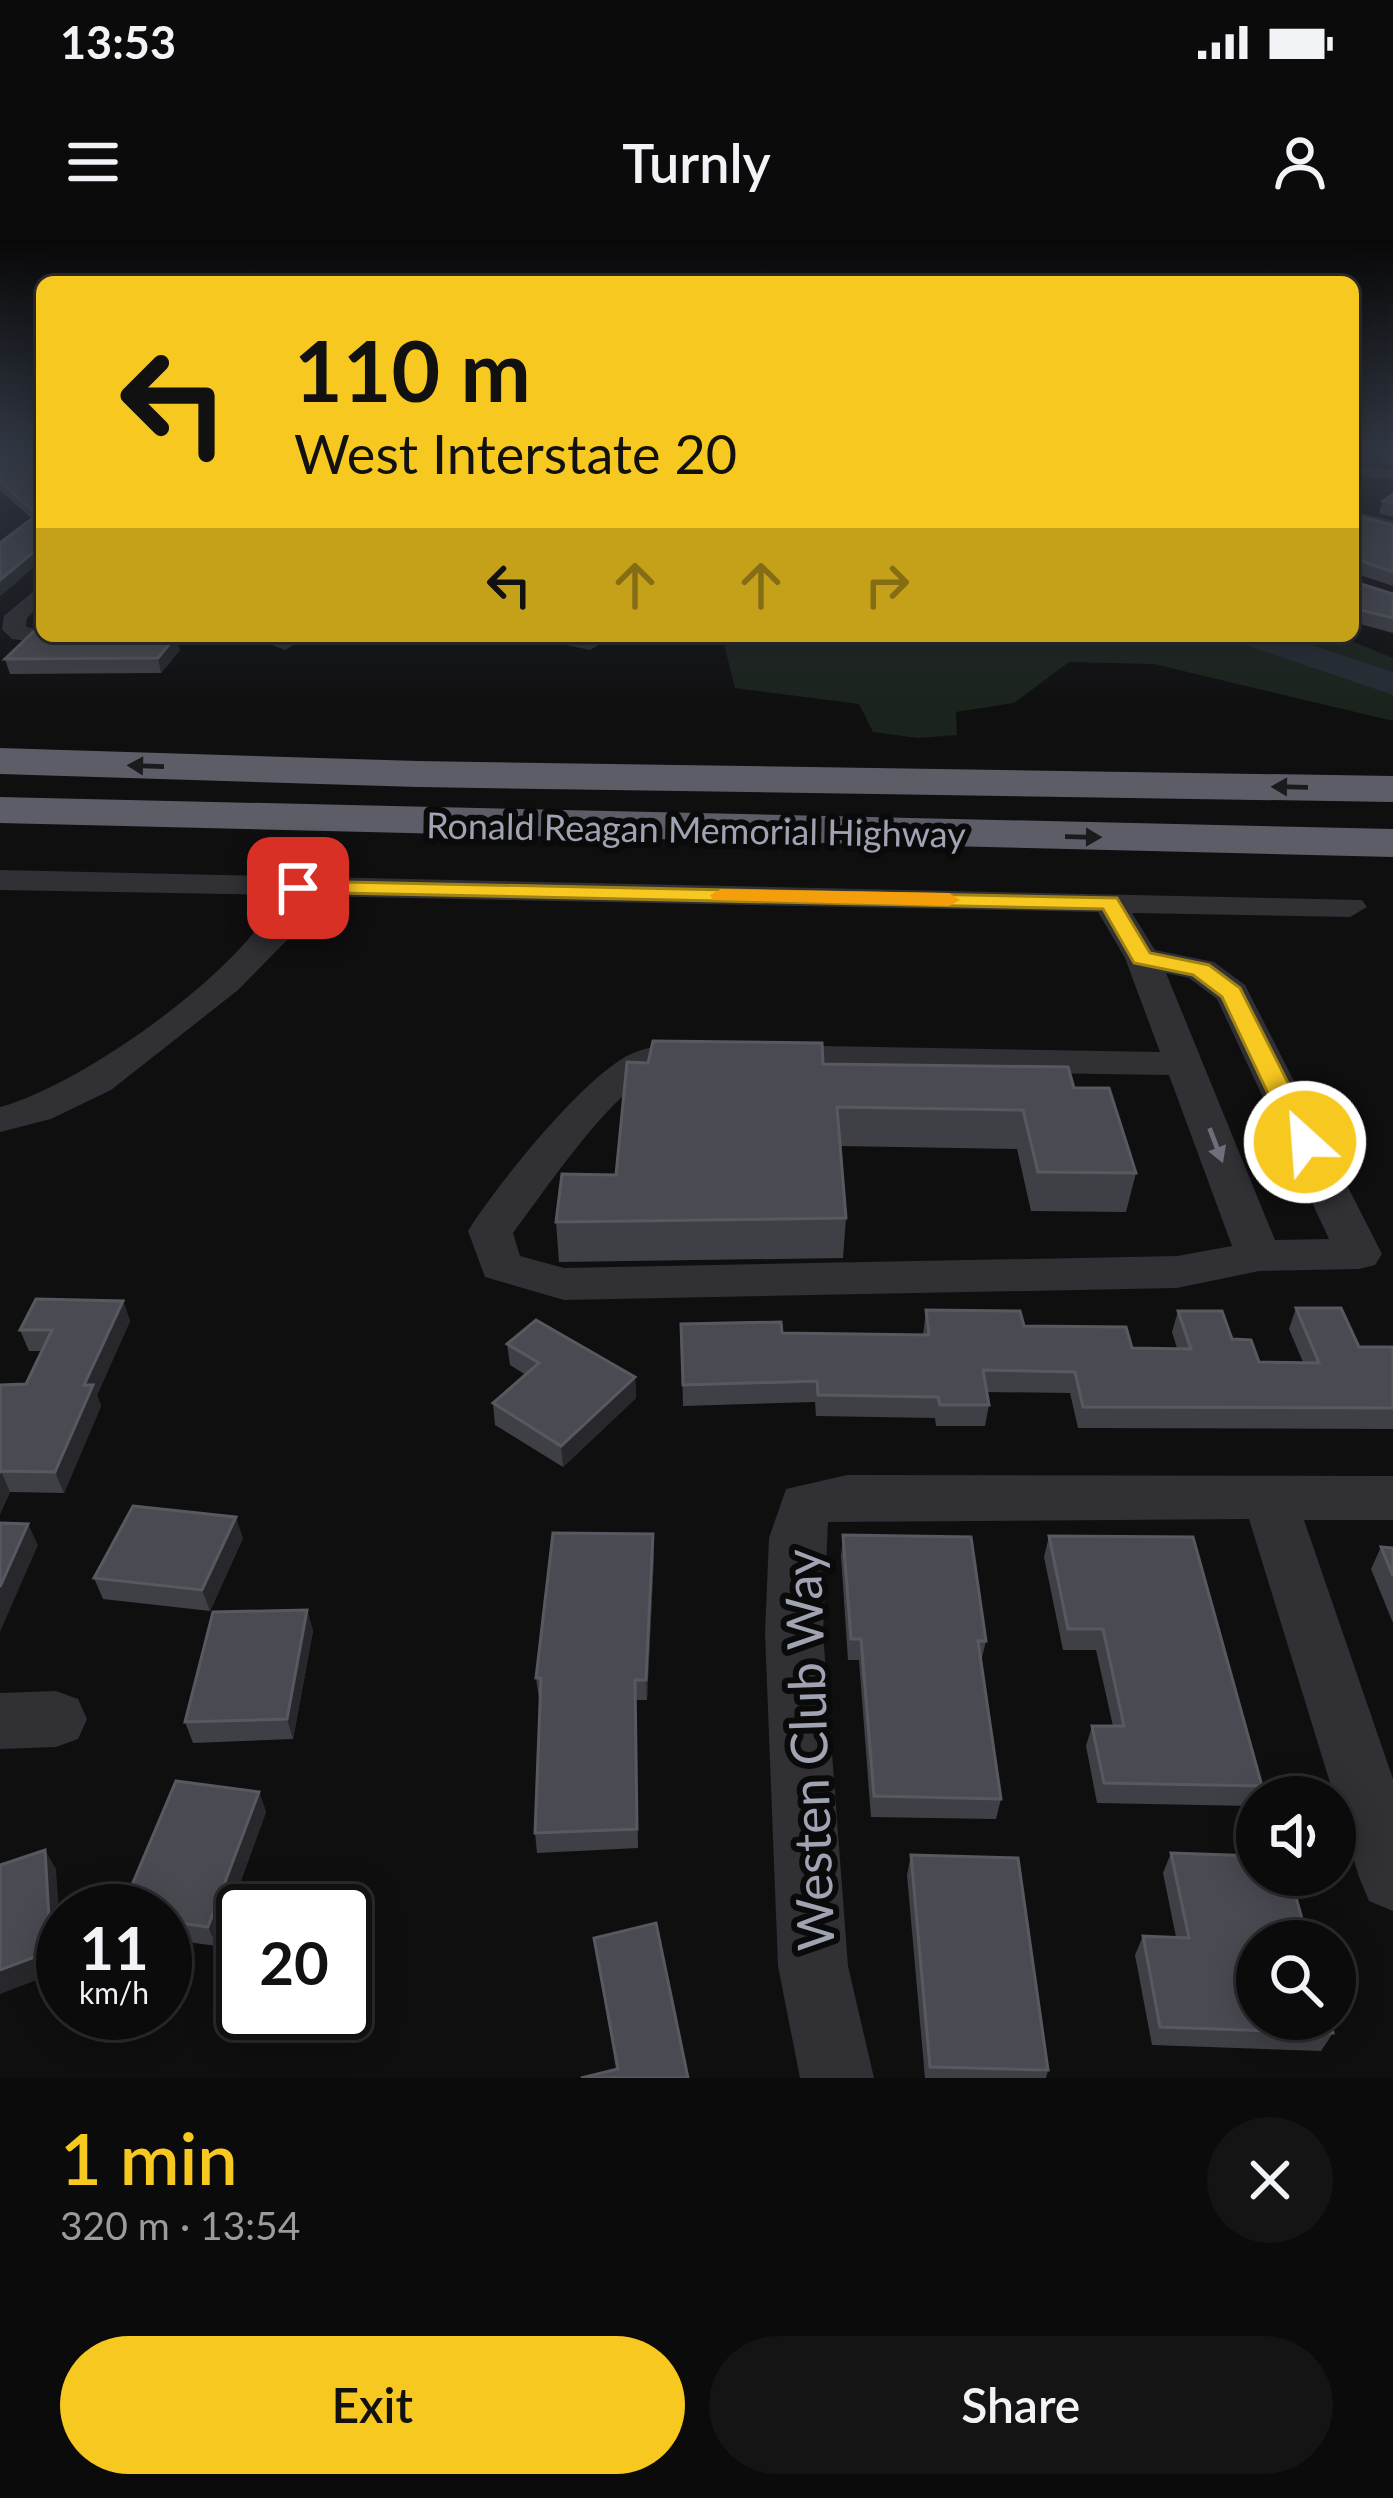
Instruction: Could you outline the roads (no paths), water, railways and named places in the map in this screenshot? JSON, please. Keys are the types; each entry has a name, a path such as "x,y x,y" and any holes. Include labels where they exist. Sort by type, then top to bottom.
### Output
{"highway":[{"path":"1,720 436,757 859,769 1186,785"},
{"name":"Ronald Reagan Memorial Highway","path":"0,761 441,774 1393,789"},
{"name":"Ronald Reagan Memorial Highway","path":"0,810 1393,843"},
{"path":"0,837 662,842 1000,836"}],"street":[{"path":"36,597 16,616 14,629 36,638"},
{"path":"81,642 129,642"},
{"path":"585,642 590,643"},
{"path":"0,880 1350,907"},
{"path":"0,1120 37,1110 97,1082 152,1040 225,982 281,927 298,888"},
{"path":"1110,902 1142,958 1259,1256"},
{"path":"1142,958 1201,970 1232,993 1359,1254 1259,1256 1177,1272 564,1284 502,1266 490,1231 602,1092 646,1061 706,1057 1184,1064"},
{"name":"Westen Club Way","path":"837,2078 813,1966 795,1657 797,1538 806,1504 847,1497 1393,1498"},
{"path":"1269,1497 1393,1877"}],"waterway":[{"path":"1270,642 1393,684"}]}
